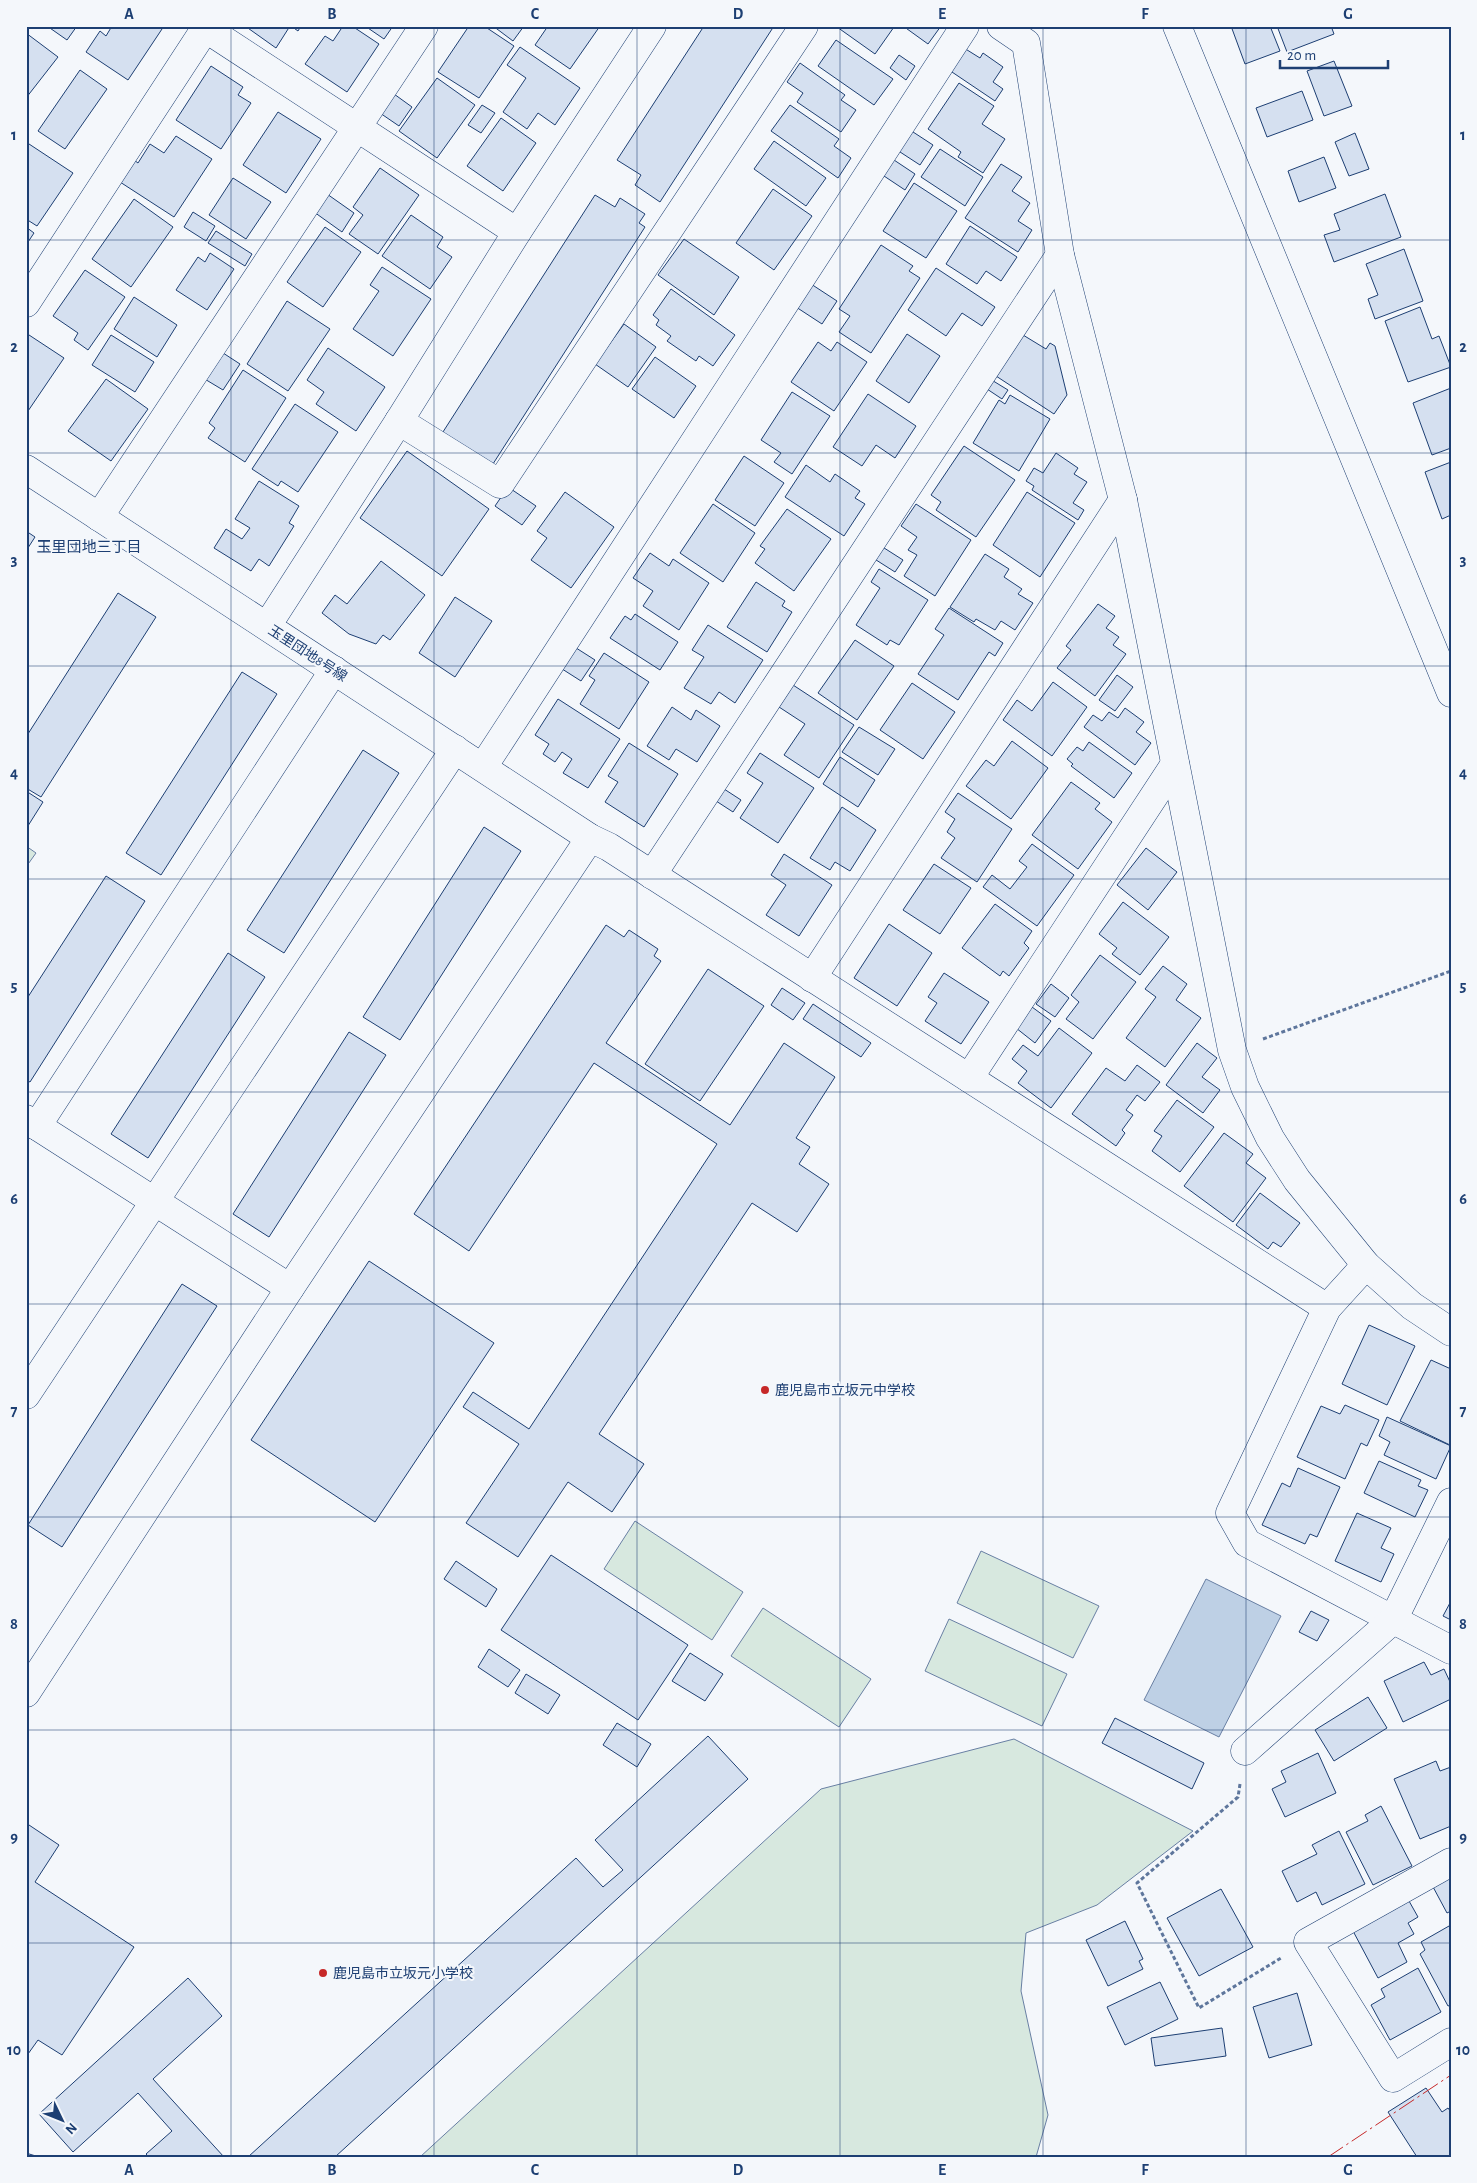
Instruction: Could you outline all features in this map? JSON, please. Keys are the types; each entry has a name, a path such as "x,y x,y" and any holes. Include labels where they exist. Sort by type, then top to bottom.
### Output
{"street":[{"path":"99,517 424,26"},
{"path":"267,626 399,422 517,232 652,26"},
{"path":"399,422 500,484 804,26"},
{"path":"482,767 965,26"},
{"path":"1001,26 1026,43 1060,255 1123,500 1232,1050 1245,1087 1270,1138 1297,1180 1366,1265 1412,1306 1451,1332"},
{"path":"1177,26 1451,693"},
{"path":"26,303 204,27 517,232"},
{"path":"652,875 1060,255"},
{"name":"玉里団地8号線","path":"26,469 590,838 652,875 1327,1308"},
{"path":"812,978 1123,500"},
{"path":"290,1288 32,1122 334,670"},
{"path":"26,1396 455,749"},
{"path":"969,1078 1175,764"},
{"path":"26,1693 290,1288 590,838"},
{"path":"1366,1265 1327,1308 1230,1513 1246,1543 1451,1650"},
{"path":"1245,1751 1393,1620 1451,1502"},
{"path":"1451,1862 1308,1942 1393,2078 1451,2042"}],"path":[{"path":"1232,1050 1451,971"},
{"path":"1245,1751 1238,1797 1137,1883 1199,2008 1308,1942"}],"shaded area":[{"path":"26,846 36,853 26,867"},
{"path":"635,1521 743,1592 712,1640 604,1569"},
{"path":"981,1551 1099,1606 1073,1658 957,1603"},
{"path":"763,1608 871,1679 839,1727 731,1656"},
{"path":"949,1619 1067,1674 1042,1726 925,1671"},
{"path":"1014,1739 1193,1831 1097,1905 1026,1933 1021,1991 1048,2115 1036,2157 420,2157 821,1789"}],"water":[{"path":"1206,1579 1281,1616 1219,1737 1144,1700"}],"building":[{"path":"47,26 77,26 67,40"},
{"path":"112,26 158,26 162,29 128,80 86,52 100,31 106,36"},
{"path":"245,26 290,26 276,48"},
{"path":"291,26 301,26 298,31"},
{"path":"343,26 352,26 379,44 347,92 305,64 325,36 333,41"},
{"path":"365,26 393,26 384,39"},
{"path":"469,26 484,26 514,46 479,98 438,72"},
{"path":"493,26 524,26 513,41"},
{"path":"548,26 600,26 570,69 535,45"},
{"path":"704,26 774,26 660,202 635,185 641,175 617,160"},
{"path":"893,26 875,54 837,27"},
{"path":"903,26 941,26 928,44"},
{"path":"1231,26 1270,26 1280,51 1245,64"},
{"path":"1277,26 1331,26 1334,34 1287,52"},
{"path":"26,33 58,57 26,98"},
{"path":"836,40 893,79 874,105 818,66"},
{"path":"520,47 580,88 555,125 538,113 527,129 503,112 526,78 507,65"},
{"path":"964,48 980,58 983,53 1003,67 993,82 1003,89 995,101 949,70"},
{"path":"899,55 915,66 906,80 890,68"},
{"path":"1334,61 1352,106 1324,116 1307,71"},
{"path":"800,63 845,95 841,100 856,110 841,132 797,102 803,93 787,82"},
{"path":"211,66 243,87 238,95 251,103 221,149 176,120"},
{"path":"80,70 107,89 65,149 38,131"},
{"path":"437,78 475,105 437,158 399,131"},
{"path":"959,83 994,106 982,124 1005,139 983,173 958,157 961,152 928,129"},
{"path":"1302,91 1313,120 1267,137 1256,108"},
{"path":"394,94 412,107 399,126 380,113"},
{"path":"482,105 495,113 481,133 468,125"},
{"path":"790,105 839,139 834,146 851,158 838,178 771,131"},
{"path":"278,112 321,139 286,193 243,165"},
{"path":"501,118 536,143 503,191 467,166"},
{"path":"910,130 933,145 920,165 897,150"},
{"path":"1355,133 1369,169 1349,176 1335,142"},
{"path":"176,136 212,159 174,217 120,182 134,160 138,163 150,144 164,153"},
{"path":"774,141 826,178 806,206 754,169"},
{"path":"26,142 73,173 37,226 26,219"},
{"path":"940,149 983,177 965,206 921,177"},
{"path":"1324,157 1336,188 1299,202 1288,171"},
{"path":"891,158 915,174 905,190 881,174"},
{"path":"1001,164 1022,177 1012,191 1030,203 1018,221 1032,230 1018,252 965,218"},
{"path":"380,168 419,195 378,254 349,234 363,215 353,207"},
{"path":"233,178 271,202 246,239 209,215"},
{"path":"914,183 957,211 926,258 883,231"},
{"path":"773,189 812,216 774,270 736,243"},
{"path":"327,194 354,213 342,232 314,212"},
{"path":"1385,194 1401,237 1334,262 1324,235 1340,230 1334,214"},
{"path":"595,195 615,207 620,198 645,214 639,223 645,227 491,467 441,435"},
{"path":"134,199 173,227 131,287 92,259"},
{"path":"193,212 215,226 206,241 184,227"},
{"path":"411,215 443,237 437,247 452,257 430,289 382,256"},
{"path":"970,226 1017,257 1001,281 986,271 977,284 946,264"},
{"path":"26,227 34,233 26,245"},
{"path":"325,227 361,252 323,307 287,282"},
{"path":"216,231 252,254 245,266 208,243"},
{"path":"684,239 739,277 714,315 658,275"},
{"path":"881,245 913,266 909,271 920,278 871,353 839,332 850,316 839,309"},
{"path":"1404,249 1423,301 1375,319 1368,299 1378,295 1366,264"},
{"path":"210,253 234,269 207,310 176,290 198,257 205,262"},
{"path":"382,267 431,299 393,356 353,329 379,291 370,285"},
{"path":"936,268 995,307 982,326 962,313 946,336 908,310"},
{"path":"85,270 125,297 88,350 74,340 78,333 53,316"},
{"path":"811,284 837,301 822,324 796,307"},
{"path":"671,289 735,335 713,366 699,356 696,361 667,341 671,336 656,325 659,320 653,315"},
{"path":"134,297 177,325 157,357 114,329"},
{"path":"287,301 330,329 288,391 247,364"},
{"path":"1420,307 1432,339 1439,336 1451,367 1408,382 1385,321"},
{"path":"624,324 656,347 628,387 595,364"},
{"path":"26,333 64,358 26,414"},
{"path":"907,334 940,356 909,403 876,381"},
{"path":"111,335 154,362 135,392 92,365"},
{"path":"1023,335 1046,349 1050,343 1055,346 1067,395 1054,414 996,376"},
{"path":"818,342 831,351 837,342 867,362 834,411 791,382"},
{"path":"328,348 385,387 356,431 316,404 324,392 307,380"},
{"path":"220,351 240,364 223,390 203,378"},
{"path":"655,357 696,386 674,418 632,389"},
{"path":"243,370 286,398 245,462 208,438 215,428 209,423"},
{"path":"106,379 148,409 111,461 68,431"},
{"path":"990,379 1008,390 1002,399 984,387"},
{"path":"1451,388 1451,448 1432,455 1413,403"},
{"path":"792,392 830,416 792,474 774,462 781,453 761,440"},
{"path":"868,394 916,426 895,458 876,445 862,466 833,447"},
{"path":"1010,395 1050,419 1019,471 973,443 999,400 1005,404"},
{"path":"295,404 338,432 298,492 281,481 278,486 252,469"},
{"path":"964,446 1015,480 976,537 936,510 941,502 931,495"},
{"path":"407,451 489,509 442,576 360,518"},
{"path":"1056,453 1078,468 1074,474 1087,482 1073,503 1084,510 1078,520 1032,490 1034,486 1026,481 1034,468 1043,473"},
{"path":"744,456 784,483 755,526 715,500"},
{"path":"1451,462 1451,515 1442,519 1425,472"},
{"path":"806,465 830,482 835,474 860,491 855,498 865,504 844,536 785,497"},
{"path":"259,481 299,506 289,523 294,526 269,566 259,559 251,571 214,548 226,529 242,539 250,528 235,519"},
{"path":"508,487 536,506 522,525 495,506"},
{"path":"565,492 614,527 571,588 531,560 547,538 537,531"},
{"path":"1027,492 1075,523 1040,577 993,545"},
{"path":"713,504 755,533 723,582 680,553"},
{"path":"916,504 971,540 935,596 904,576 917,555 908,550 917,537 901,526"},
{"path":"787,509 831,539 794,591 755,563 765,549 760,546"},
{"path":"26,531 35,537 26,551"},
{"path":"881,546 903,560 895,572 873,558"},
{"path":"650,553 669,566 673,559 709,583 679,630 643,606 653,591 633,578"},
{"path":"985,554 1009,569 1004,577 1022,589 1018,594 1033,603 1015,630 1001,621 995,630 976,619 974,622 950,607"},
{"path":"381,561 425,595 390,640 383,635 376,644 349,634 322,613 335,595 347,604"},
{"path":"879,569 928,600 899,645 890,640 887,645 856,625 880,588 871,582"},
{"path":"756,582 785,601 782,606 792,612 767,652 727,627"},
{"path":"118,593 156,617 41,797 26,788 26,737"},
{"path":"455,597 492,621 455,677 419,653"},
{"path":"1098,604 1115,616 1106,628 1119,637 1113,645 1126,654 1095,696 1057,668 1071,650 1066,646"},
{"path":"949,608 1003,643 995,656 989,652 958,700 918,674 944,635 935,629"},
{"path":"635,614 678,642 660,670 610,638 625,616 631,620"},
{"path":"708,625 763,660 735,703 719,692 711,704 684,688 704,657 692,650"},
{"path":"855,640 894,666 857,720 818,693"},
{"path":"573,646 595,660 581,681 559,667"},
{"path":"604,653 649,682 619,729 580,704 595,680 589,676"},
{"path":"242,672 277,694 161,875 126,853"},
{"path":"1117,675 1133,687 1115,711 1099,700"},
{"path":"1053,682 1087,707 1052,756 1003,720 1017,700 1032,711"},
{"path":"912,683 955,712 923,759 880,730"},
{"path":"793,685 854,725 819,778 784,755 805,724 779,707"},
{"path":"558,699 620,739 588,788 563,773 572,759 562,752 555,762 543,754 549,744 535,735"},
{"path":"672,707 691,720 696,710 720,726 697,762 676,749 669,760 647,746"},
{"path":"1125,708 1144,722 1136,732 1151,743 1135,765 1084,727 1093,715 1102,721 1109,712 1118,718"},
{"path":"859,727 895,749 878,775 842,752"},
{"path":"1012,741 1048,768 1011,819 966,786 986,760 994,766"},
{"path":"1089,742 1132,773 1114,798 1071,766 1073,764 1067,759 1077,747 1083,751"},
{"path":"629,743 678,774 644,827 605,802 618,782 608,776"},
{"path":"363,750 399,773 284,953 247,930"},
{"path":"760,753 814,788 778,843 740,818 763,783 747,773"},
{"path":"840,757 875,780 858,807 823,784"},
{"path":"1071,782 1100,803 1095,809 1112,822 1078,869 1032,835"},
{"path":"721,787 741,800 733,812 713,799"},
{"path":"26,791 43,802 26,829"},
{"path":"958,793 1012,829 977,882 941,858 955,838 947,832 955,819 945,812"},
{"path":"842,807 876,830 850,871 835,862 830,870 810,858"},
{"path":"484,827 521,851 400,1040 363,1017"},
{"path":"1032,844 1074,875 1037,926 983,887 992,875 1010,889 1027,867 1019,861"},
{"path":"1146,848 1177,872 1148,910 1117,885"},
{"path":"784,854 832,885 799,936 766,915 786,885 771,875"},
{"path":"934,864 971,888 940,934 903,910"},
{"path":"106,876 145,901 30,1082 26,1080 26,1000"},
{"path":"1123,902 1169,937 1140,975 1112,954 1117,948 1099,934"},
{"path":"995,904 1032,931 1024,943 1029,948 1009,976 1003,971 1000,976 962,948"},
{"path":"889,924 932,953 897,1006 854,978"},
{"path":"606,925 624,937 629,930 658,949 654,956 661,961 606,1043 730,1125 784,1043 835,1077 796,1138 810,1147 799,1164 829,1184 797,1232 752,1203 599,1434 644,1464 612,1512 568,1482 518,1557 466,1523 519,1444 463,1407 473,1392 529,1429 717,1144 594,1063 469,1251 414,1214"},
{"path":"228,953 265,977 148,1158 111,1134"},
{"path":"1100,955 1136,982 1093,1039 1066,1019 1079,1002 1071,995"},
{"path":"1163,966 1187,984 1176,1000 1201,1018 1165,1067 1126,1038 1156,997 1145,989"},
{"path":"708,969 764,1006 700,1101 645,1064"},
{"path":"944,973 989,1002 961,1044 925,1021 937,1003 928,997"},
{"path":"1051,984 1069,998 1055,1017 1036,1004"},
{"path":"782,988 805,1003 793,1020 771,1005"},
{"path":"813,1004 871,1043 861,1057 803,1019"},
{"path":"1032,1007 1051,1021 1035,1043 1016,1028"},
{"path":"1059,1028 1092,1053 1051,1108 1018,1083 1027,1071 1012,1059 1023,1045 1038,1056"},
{"path":"349,1032 386,1055 269,1237 233,1214"},
{"path":"1197,1043 1217,1058 1202,1077 1220,1090 1203,1113 1166,1085"},
{"path":"1137,1065 1160,1082 1145,1101 1137,1095 1126,1110 1133,1115 1122,1130 1125,1133 1116,1146 1072,1114 1106,1068 1125,1081"},
{"path":"1177,1100 1214,1127 1180,1172 1152,1151 1162,1136 1154,1131"},
{"path":"1224,1133 1253,1154 1246,1163 1266,1178 1233,1222 1184,1186"},
{"path":"1260,1193 1300,1223 1281,1247 1273,1242 1268,1249 1236,1225"},
{"path":"369,1261 494,1343 375,1522 251,1440"},
{"path":"182,1284 217,1306 62,1547 28,1525"},
{"path":"1369,1325 1415,1346 1387,1405 1342,1384"},
{"path":"1431,1360 1451,1369 1450,1445 1400,1421"},
{"path":"1345,1405 1379,1420 1367,1446 1361,1443 1345,1479 1297,1457 1321,1406 1340,1414"},
{"path":"1387,1417 1451,1446 1436,1479 1384,1455 1390,1442 1379,1436"},
{"path":"1379,1461 1421,1480 1418,1486 1428,1490 1415,1517 1364,1493"},
{"path":"1298,1468 1340,1487 1317,1537 1310,1534 1305,1544 1262,1525 1282,1483 1290,1487"},
{"path":"1357,1513 1391,1528 1381,1548 1394,1554 1381,1582 1335,1561"},
{"path":"551,1555 688,1645 638,1720 501,1630"},
{"path":"456,1561 497,1589 486,1607 444,1579"},
{"path":"1451,1601 1451,1620 1443,1616"},
{"path":"1311,1611 1329,1620 1317,1641 1299,1632"},
{"path":"489,1649 520,1670 508,1687 478,1667"},
{"path":"690,1653 723,1674 705,1701 672,1681"},
{"path":"1424,1662 1431,1675 1444,1669 1451,1684 1451,1699 1403,1722 1384,1681"},
{"path":"526,1674 560,1695 548,1714 515,1693"},
{"path":"1368,1697 1387,1728 1334,1761 1315,1730"},
{"path":"1115,1718 1204,1763 1192,1789 1102,1743"},
{"path":"617,1723 651,1744 637,1767 603,1745"},
{"path":"708,1736 748,1779 335,2157 248,2157 576,1858 603,1887 623,1870 595,1840"},
{"path":"1318,1753 1336,1793 1285,1817 1272,1789 1286,1782 1281,1771"},
{"path":"1436,1761 1440,1771 1451,1767 1451,1826 1420,1839 1394,1779"},
{"path":"1381,1806 1412,1866 1373,1885 1346,1832 1368,1821 1365,1815"},
{"path":"26,1823 59,1845 35,1882 134,1947 62,2055 38,2040 28,2054 26,2052"},
{"path":"1339,1831 1365,1884 1322,1905 1316,1892 1297,1902 1282,1871 1317,1854 1312,1845"},
{"path":"1451,1876 1451,1911 1447,1913 1432,1885"},
{"path":"1221,1889 1253,1947 1199,1976 1167,1918"},
{"path":"1409,1901 1418,1917 1408,1923 1414,1934 1398,1943 1407,1962 1378,1978 1353,1931"},
{"path":"1125,1921 1143,1959 1139,1961 1143,1969 1108,1986 1086,1940"},
{"path":"1449,1926 1451,1931 1451,2005 1448,2006 1420,1954 1425,1950 1421,1942"},
{"path":"1418,1968 1441,2012 1390,2040 1371,2005 1385,1997 1381,1989"},
{"path":"188,1978 222,2016 153,2079 224,2157 149,2157 146,2154 172,2131 138,2093 73,2152 39,2114"},
{"path":"1160,1982 1178,2019 1125,2045 1107,2007"},
{"path":"1297,1993 1312,2045 1269,2058 1253,2007"},
{"path":"1222,2028 1226,2056 1155,2066 1151,2038"},
{"path":"1426,2088 1442,2112 1448,2108 1451,2112 1451,2157 1417,2157 1388,2112"},
{"path":"26,2153 39,2157 26,2157"}],"power":[{"path":"1328,2157 1451,2075"}],"place":[{"name":"鹿児島市立坂元中学校","path":"765,1390"},
{"name":"鹿児島市立坂元小学校","path":"323,1973"}],"district":[{"name":"玉里団地三丁目","path":"89,547"}]}
